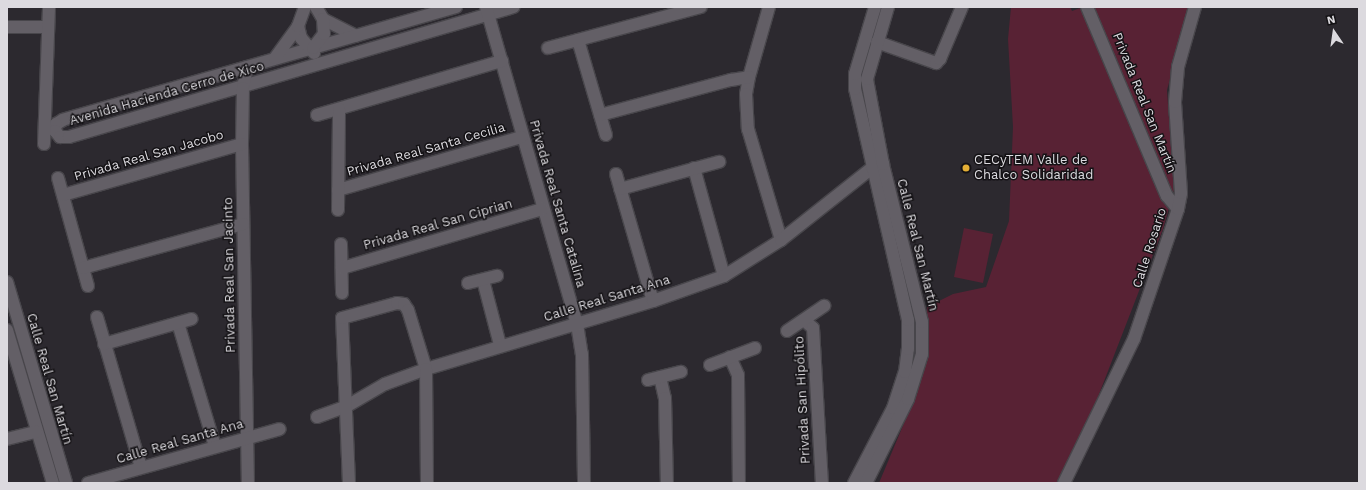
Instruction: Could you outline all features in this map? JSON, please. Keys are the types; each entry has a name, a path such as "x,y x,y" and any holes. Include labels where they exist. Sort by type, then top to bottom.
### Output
{"street":[{"path":"44,144 49,7"},
{"path":"275,58 298,26 305,7"},
{"path":"313,48 324,34 323,19 316,7"},
{"name":"Avenida Hacienda Cerro de Xico","path":"456,7 63,120 56,124 55,131 60,137 69,137 243,88 487,11 513,7"},
{"path":"548,48 701,7"},
{"path":"769,7 749,77 746,94 748,129 781,240"},
{"name":"Calle Real San Martín","path":"866,483 908,399 922,354 922,322 855,89 855,74 875,7"},
{"name":"Calle Real San Martín","path":"854,483 893,408 904,372 908,349 908,320 877,166 867,79 888,7"},
{"path":"877,42 936,63 940,59 962,7"},
{"name":"Privada Real San Martín","path":"1087,7 1167,196 1178,209"},
{"name":"Calle Rosario","path":"1064,483 1134,340 1178,209 1181,193 1176,95 1178,67 1195,7"},
{"name":"Privada Real Santa Catalina","path":"487,11 543,210 578,324 582,354 584,483"},
{"path":"323,19 356,36"},
{"path":"298,26 305,44 313,48 318,64"},
{"path":"7,27 48,27"},
{"path":"578,40 606,135"},
{"path":"317,115 502,61"},
{"name":"Privada Real San Jacinto","path":"247,67 243,88 242,144 246,438 248,483"},
{"path":"600,115 749,77"},
{"name":"Privada Real Santa Cecilia","path":"338,108 338,210"},
{"name":"Privada Real Santa Cecilia","path":"338,190 522,137"},
{"name":"Privada Real San Jacobo","path":"63,195 242,144"},
{"path":"620,189 718,162"},
{"name":"Calle Real Santa Ana","path":"317,417 347,406 385,384 426,369 653,301 724,276 781,240 877,166"},
{"path":"694,168 724,276"},
{"path":"1159,175 1180,171"},
{"path":"616,174 653,301"},
{"name":"Privada Real San Jacobo","path":"58,178 88,286"},
{"name":"Privada Real San Ciprian","path":"342,268 543,210"},
{"path":"83,268 243,224"},
{"path":"341,244 342,293"},
{"path":"468,283 497,276"},
{"path":"482,280 500,346"},
{"name":"Calle Real San Martín","path":"7,282 66,483"},
{"path":"349,483 347,406 342,318 396,303 404,304 426,369 426,483"},
{"path":"787,331 824,306"},
{"path":"97,317 141,467"},
{"path":"104,344 191,319"},
{"name":"Privada San Hipólito","path":"804,320 813,328 822,483"},
{"path":"178,323 214,446"},
{"name":"Calle Real San Martín","path":"7,330 36,432 53,483"},
{"path":"710,365 755,348"},
{"path":"730,357 738,375 739,483"},
{"path":"648,380 681,372"},
{"path":"660,377 665,398 666,483"},
{"name":"Calle Real Santa Ana","path":"88,483 214,446 280,429"},
{"path":"7,439 36,432"}],"shaded area":[{"path":"1011,7 1070,7 1072,11 1083,7 1190,7 1167,90 1174,190 1163,229 1084,433 1058,483 879,483 912,404 928,354 927,307 953,294 986,287 1009,221 1013,127 1008,39"},
{"path":"964,228 993,234 983,283 954,277"}],"place":[{"name":"CECyTEM Valle de Chalco Solidaridad","path":"966,168"}]}
